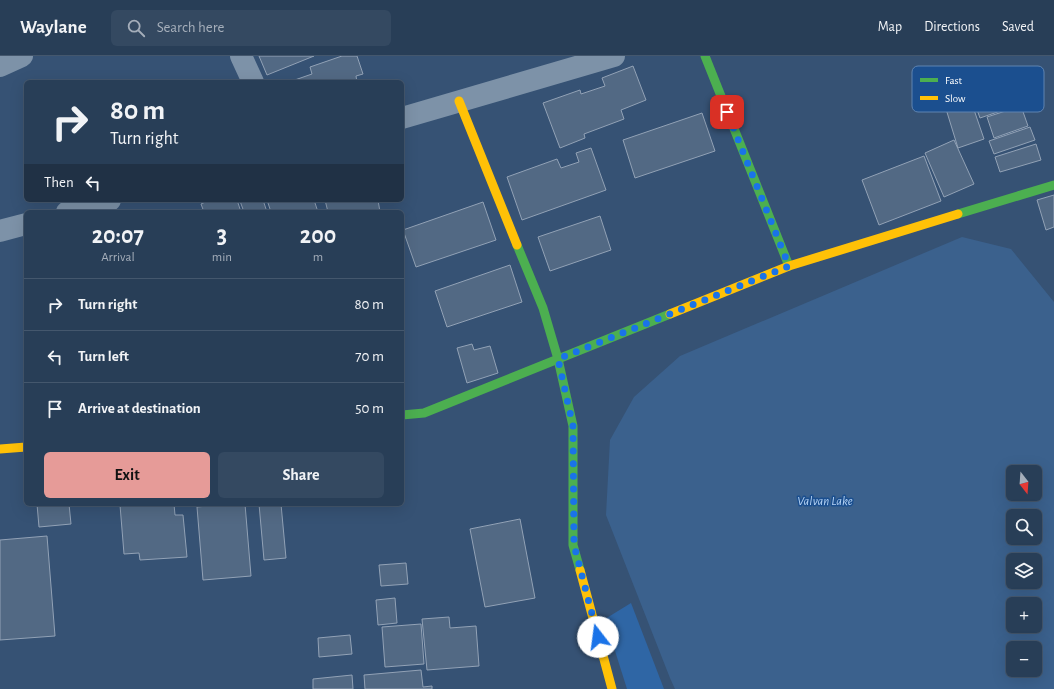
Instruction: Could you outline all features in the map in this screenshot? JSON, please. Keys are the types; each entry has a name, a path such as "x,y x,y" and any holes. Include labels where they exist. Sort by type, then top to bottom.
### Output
{"street":[{"path":"0,66 22,56"},
{"path":"241,56 252,80"},
{"path":"404,117 614,56"},
{"path":"705,56 789,266"},
{"path":"459,102 543,308 558,359 573,426 574,545 612,689"},
{"path":"404,415 424,413 789,266 1054,185"},
{"path":"74,210 103,202"},
{"path":"0,231 24,225"},
{"path":"0,448 24,447"}],"shaded area":[{"path":"631,603 664,689 627,689 605,619"}],"water":[{"name":"Valvan Lake","path":"962,237 1011,249 1054,302 1054,689 675,689 606,515 610,440 634,397 680,356"}],"building":[{"path":"259,56 314,56 267,75"},
{"path":"342,56 357,56 363,74 356,76 357,80 295,80 312,74 310,67"},
{"path":"633,66 646,100 621,110 624,119 584,134 585,138 560,148 543,103 580,90 581,94 605,86 602,78"},
{"path":"947,112 975,112 984,139 958,148"},
{"path":"978,112 998,112 980,118"},
{"path":"1002,112 1023,112 1028,126 994,138 987,117"},
{"path":"702,113 715,151 635,178 623,140"},
{"path":"1030,127 1035,140 994,154 989,141"},
{"path":"954,140 974,184 944,197 925,153"},
{"path":"1036,144 1041,160 1000,172 995,157"},
{"path":"591,148 606,190 522,220 507,177 557,159 561,168 579,162 576,153"},
{"path":"924,156 941,201 879,225 862,180"},
{"path":"1054,195 1054,227 1046,230 1037,200"},
{"path":"206,202 238,202 240,210 203,210 201,204"},
{"path":"240,202 264,202 266,210 243,210"},
{"path":"268,202 315,202 317,210 270,210"},
{"path":"326,202 378,202 380,210 328,210"},
{"path":"483,202 496,240 416,267 404,230"},
{"path":"600,216 611,250 550,271 538,237"},
{"path":"510,265 522,302 447,327 435,291"},
{"path":"472,344 474,350 490,346 498,373 467,383 457,348"},
{"path":"37,506 69,506 71,524 39,527"},
{"path":"120,506 174,506 175,515 183,515 187,557 140,560 139,553 124,554"},
{"path":"245,506 251,576 203,580 197,507"},
{"path":"259,506 281,506 286,558 264,560"},
{"path":"520,519 535,598 485,607 470,529"},
{"path":"47,536 55,636 0,640 0,540"},
{"path":"406,563 408,584 381,586 379,565"},
{"path":"395,598 397,623 378,625 376,600"},
{"path":"449,617 450,628 476,626 479,666 427,670 422,619"},
{"path":"421,624 424,664 385,667 382,627"},
{"path":"350,635 352,654 319,657 318,638"},
{"path":"421,670 423,687 432,686 432,689 365,689 364,675"},
{"path":"352,675 353,689 313,689 313,679"}],"traffic: fast":[{"path":"705,56 789,266"},
{"path":"958,214 1054,185"},
{"path":"517,245 543,308 558,359 573,426 573,545 580,570"},
{"path":"404,415 424,413 670,314"}],"traffic: slow":[{"path":"459,101 517,245"},
{"path":"670,314 789,266 958,214"},
{"path":"0,449 24,447"},
{"path":"580,570 612,689"}],"route":[{"path":"598,637 574,545 573,426 558,359 789,266 727,112"}]}
